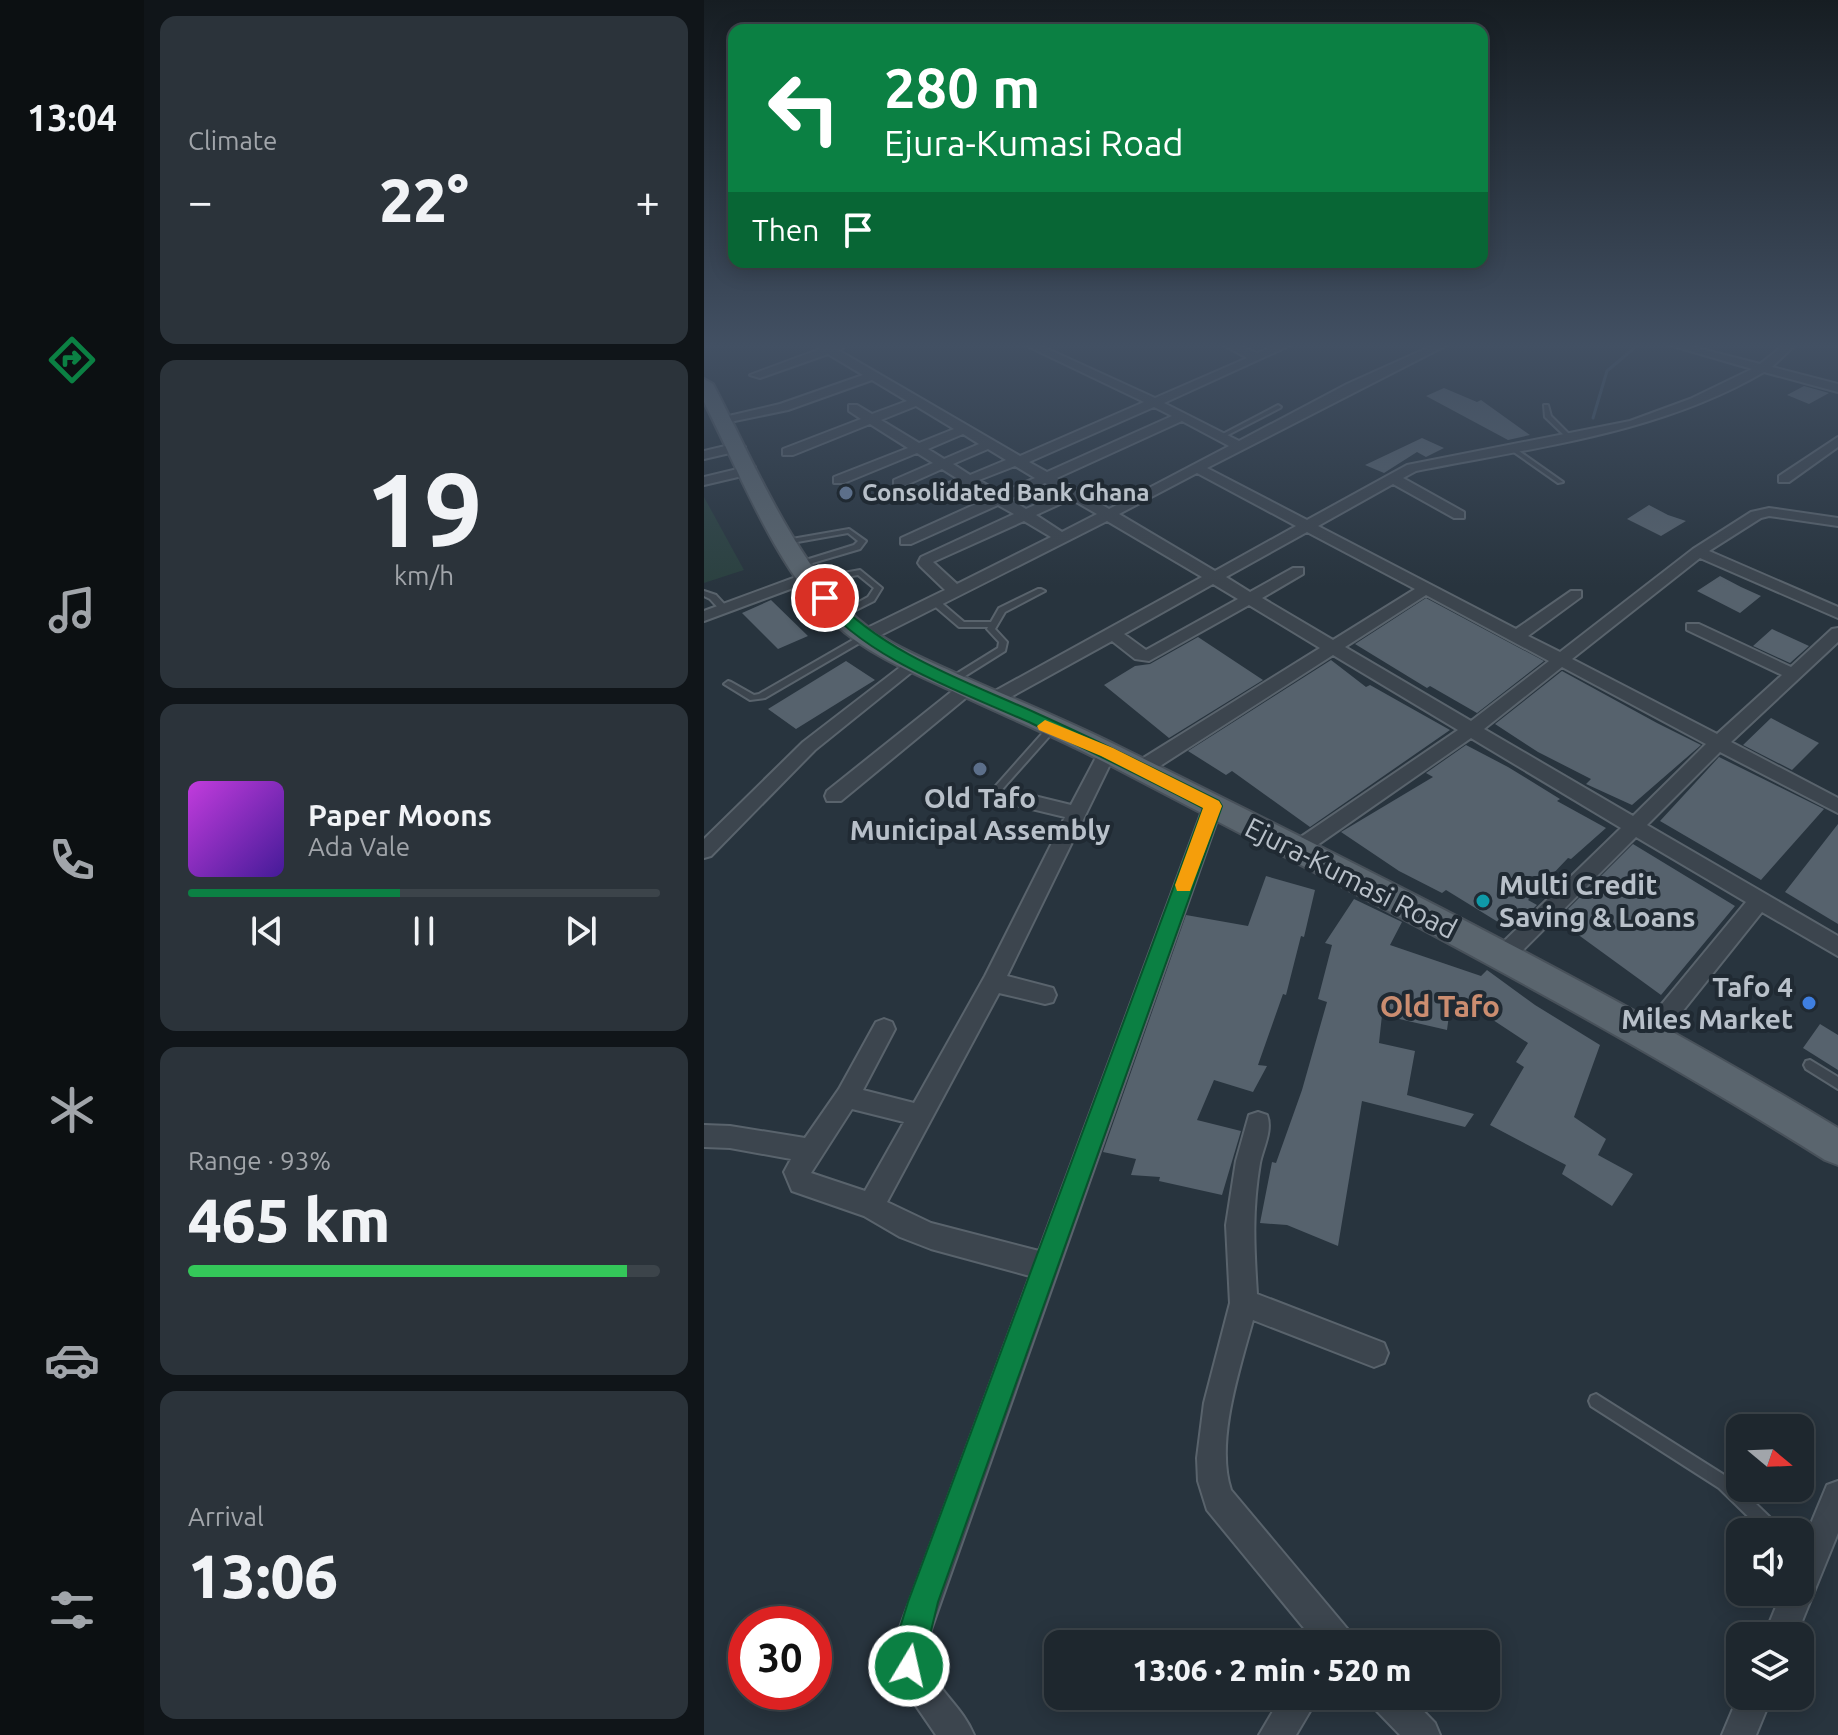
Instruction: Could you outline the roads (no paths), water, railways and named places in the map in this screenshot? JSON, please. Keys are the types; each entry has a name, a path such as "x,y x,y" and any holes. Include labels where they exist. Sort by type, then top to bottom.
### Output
{"main road":[{"name":"Ejura-Kumasi Road","path":"724,425 801,567 840,616 865,636 912,663 1107,752 1503,956 1650,1035 1838,1148"}],"street":[{"path":"788,452 859,425"},
{"path":"880,425 996,500 1062,538"},
{"path":"958,425 1838,947"},
{"path":"934,494 1099,425"},
{"path":"906,541 1163,425"},
{"path":"1197,425 1239,446"},
{"path":"865,636 1279,425"},
{"path":"834,796 970,690 1112,633 1393,478 1438,461 1620,425"},
{"path":"839,480 965,429"},
{"path":"1784,479 1838,441"},
{"path":"899,483 989,444"},
{"path":"704,455 744,458"},
{"path":"704,481 744,458"},
{"path":"1197,468 1838,806"},
{"path":"1393,478 1459,515"},
{"path":"955,591 925,563 926,560 1073,493"},
{"path":"1296,850 1471,730 1698,552 1756,515 1769,512 1838,522"},
{"path":"1698,552 1838,613"},
{"path":"704,616 724,609 801,567"},
{"path":"1112,633 1141,655 1149,656 1298,571"},
{"path":"1139,770 1426,589"},
{"path":"1516,637 1576,594"},
{"path":"1693,627 1793,674"},
{"path":"1503,956 1718,743 1838,633"},
{"path":"704,851 809,746 912,663"},
{"path":"871,1206 993,982 1107,752"},
{"path":"1022,800 1077,813"},
{"path":"957,1735 909,1666 911,1641 1044,1266 1213,806"},
{"path":"1650,1035 1759,901"},
{"path":"993,982 1045,995"},
{"path":"884,1029 847,1097 797,1172 801,1182 871,1206 890,1221 920,1232 1044,1266"},
{"path":"847,1097 919,1115"},
{"path":"1258,1123 1248,1161 1239,1225 1244,1303 1210,1453 1212,1487 1218,1499 1326,1630"},
{"path":"704,1136 730,1137 811,1151"},
{"path":"1244,1303 1374,1353"},
{"path":"1814,1549 1838,1496"},
{"path":"1276,1735 1293,1710"},
{"path":"1399,1710 1423,1735"},
{"path":"1739,1735 1749,1710"}],"lane":[{"path":"1220,437 1243,425"},
{"path":"1556,425 1568,436"},
{"path":"1510,447 1560,482"},
{"path":"846,531 854,532 862,541 857,547 801,567 846,531"},
{"path":"801,567 860,572 878,588 871,599 840,616"},
{"path":"970,690 1004,645 991,629 991,624 1002,610 1041,591"},
{"path":"704,593 713,597 724,609"},
{"path":"934,601 962,625 991,624"},
{"path":"728,684 753,698 762,696 865,636"},
{"path":"996,791 1051,729"},
{"path":"1810,1065 1838,1084"},
{"path":"1596,1401 1724,1483 1760,1518"}],"place":[{"name":"Consolidated Bank Ghana","path":"846,493"},
{"name":"Old Tafo Municipal Assembly","path":"980,769"},
{"name":"Multi Credit Saving & Loans","path":"1483,901"},
{"name":"Tafo 4 Miles Market","path":"1809,1003"}],"district":[{"name":"Old Tafo","path":"1440,1007"}]}
